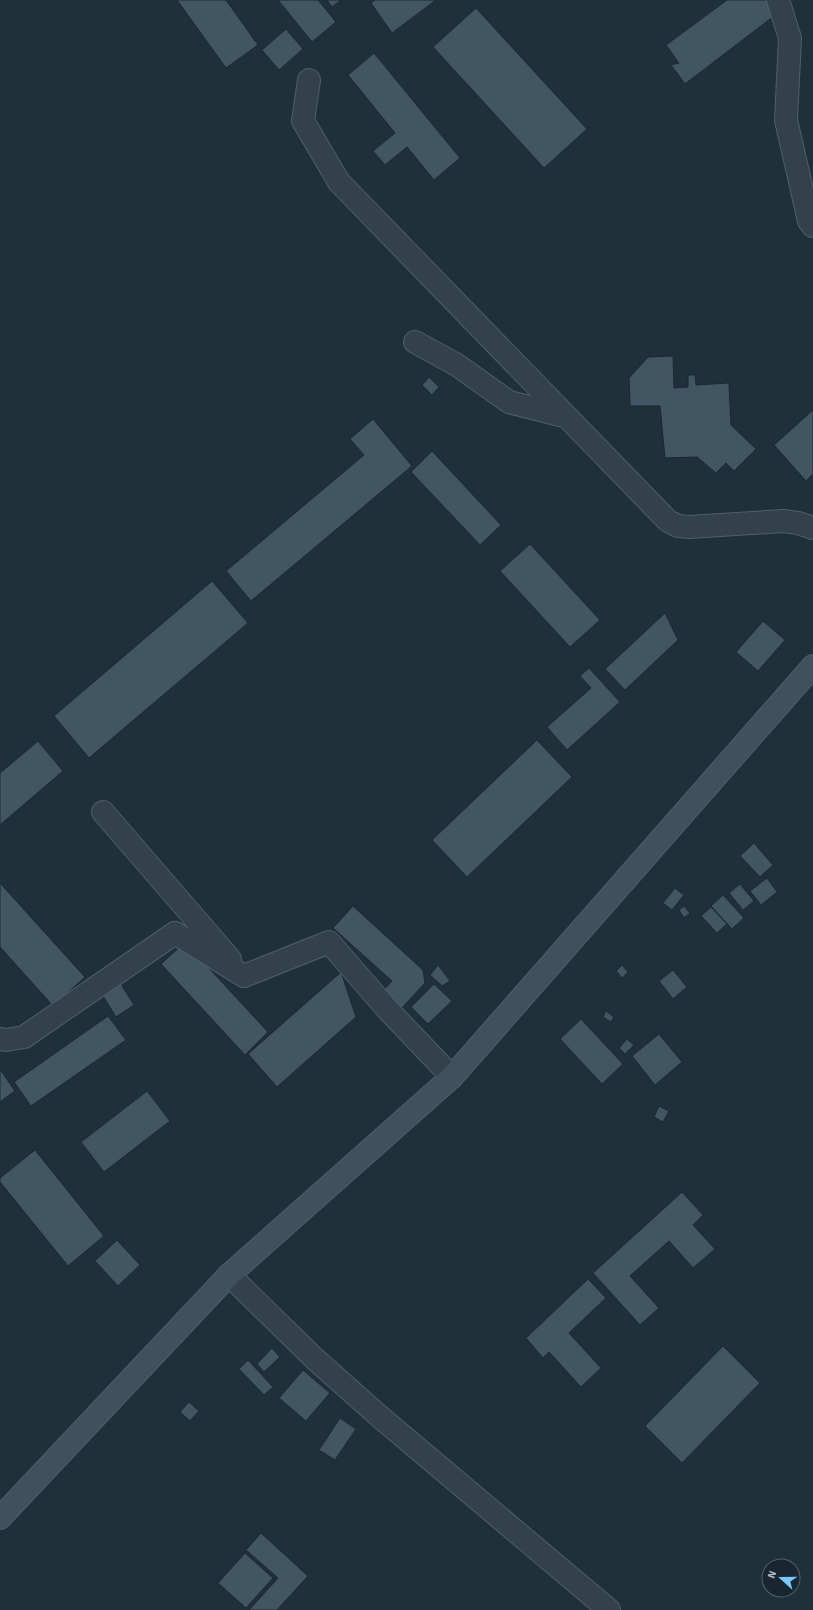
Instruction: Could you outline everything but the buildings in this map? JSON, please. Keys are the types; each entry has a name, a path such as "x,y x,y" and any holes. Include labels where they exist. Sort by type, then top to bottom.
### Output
{"main road":[{"path":"0,1518 229,1274 452,1077 813,666"}],"street":[{"path":"778,0 790,38 786,120 809,221 813,226"},
{"path":"309,80 303,121 339,182 564,416 668,521 678,526 784,521 798,523 813,528"},
{"path":"415,342 457,365 509,402 564,416"},
{"path":"103,812 244,976"},
{"path":"0,1039 6,1040 24,1037 175,933 244,976"},
{"path":"244,976 329,942 388,1010 452,1077"},
{"path":"229,1274 315,1359 379,1416 609,1610"}]}
